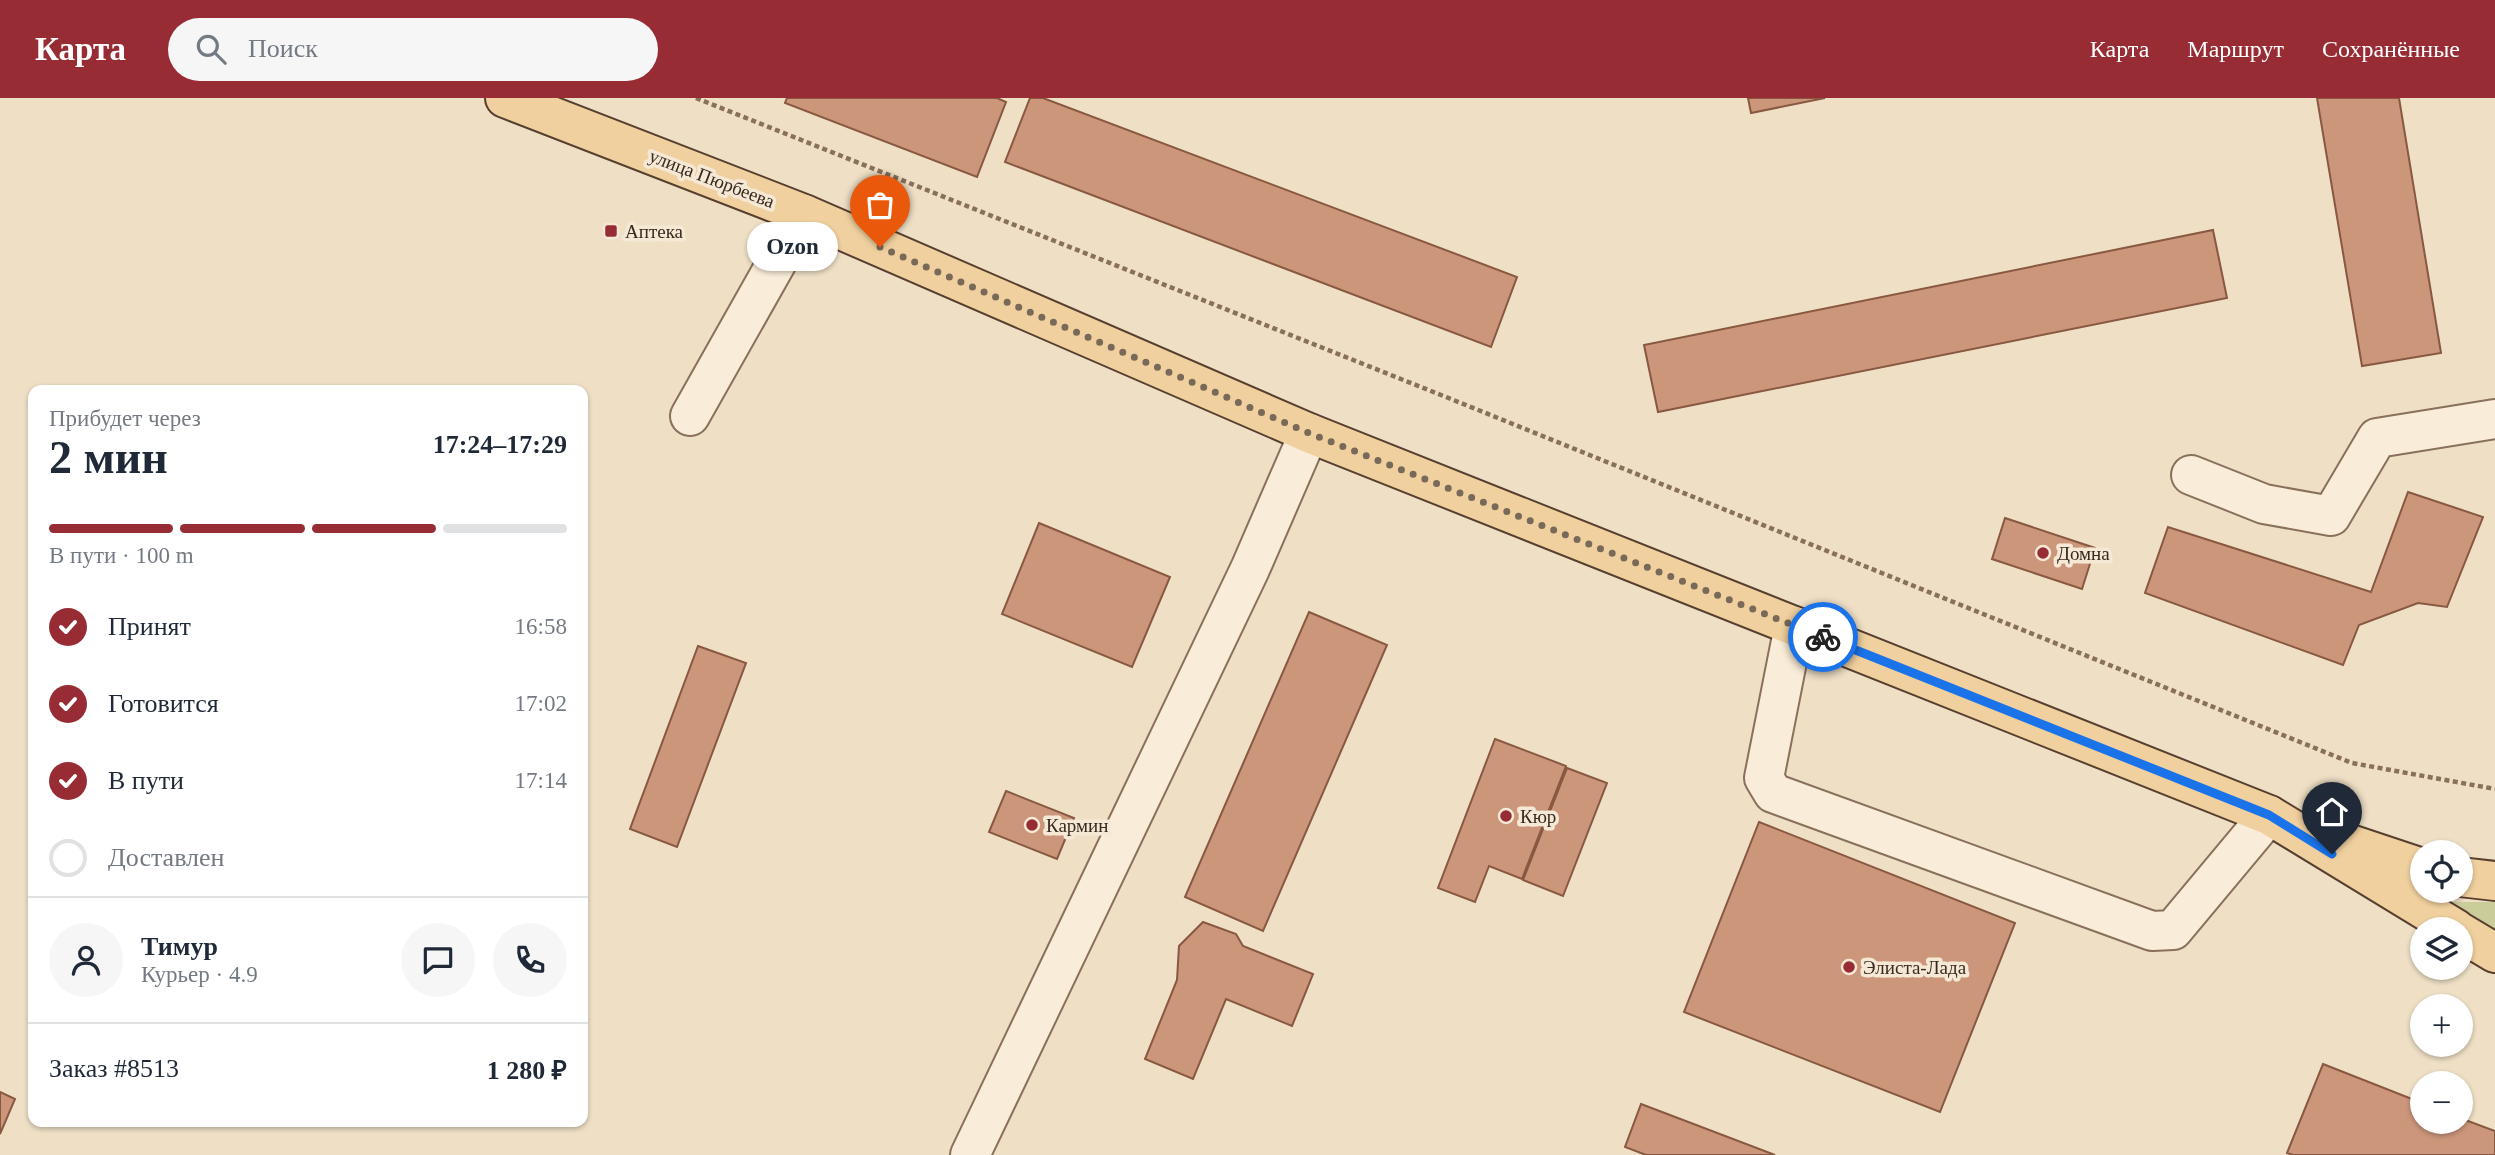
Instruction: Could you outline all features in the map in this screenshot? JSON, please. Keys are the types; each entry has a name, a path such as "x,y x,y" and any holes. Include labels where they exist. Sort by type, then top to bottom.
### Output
{"main road":[{"name":"улица Пюрбеева","path":"505,98 804,214 1309,433 2272,817 2435,917"},
{"path":"2272,817 2410,864"},
{"path":"2473,878 2495,881"},
{"name":"улица Пюрбеева","path":"2473,940 2495,953"}],"street":[{"path":"690,416 804,214"},
{"path":"2191,475 2264,504 2331,516 2377,438 2495,419"},
{"path":"970,1155 1250,569 1309,433"},
{"path":"1794,626 1764,778 1773,793 2152,931 2172,930 2272,817"}],"path":[{"path":"696,98 2352,763 2495,789"}],"green space":[{"path":"2495,902 2495,931 2454,903"}],"building":[{"path":"787,98 997,98 1006,102 977,177 785,103"},
{"path":"1030,98 1043,98 1517,277 1491,347 1005,162"},
{"path":"1748,98 1825,98 1751,113"},
{"path":"2317,98 2399,98 2441,353 2362,366"},
{"path":"2213,230 2227,298 1658,412 1644,345"},
{"path":"2408,492 2483,517 2447,607 2418,603 2359,625 2343,665 2145,593 2168,527 2371,592"},
{"name":"Домна","path":"2005,518 2095,548 2082,589 1992,559"},
{"path":"1039,523 1170,577 1132,667 1002,614"},
{"path":"1309,612 1387,645 1263,931 1185,897"},
{"path":"698,646 746,663 677,847 630,829"},
{"name":"Кюр","path":"1495,739 1566,766 1522,879 1489,866 1475,902 1438,888"},
{"path":"1567,768 1607,783 1563,896 1523,880"},
{"name":"Кармин","path":"1006,791 1074,818 1057,859 989,832"},
{"name":"Элиста-Лада","path":"1759,822 2015,923 1940,1112 1684,1012"},
{"path":"1203,922 1236,934 1243,946 1313,974 1292,1026 1226,999 1193,1079 1145,1059 1177,980 1179,946"},
{"path":"2323,1064 2410,1098 2410,1134 2473,1134 2473,1123 2495,1131 2495,1155 2287,1153"},
{"path":"0,1092 15,1099 0,1134"},
{"path":"1641,1104 1775,1155 1646,1155 1625,1147"}],"way so far":[{"path":"880,247 1309,433 1823,637"}],"place":[{"name":"Аптека","path":"611,231"},
{"name":"Ozon","path":"880,247"},
{"name":"Домна","path":"2043,553"},
{"name":"Кюр","path":"1506,816"},
{"name":"Кармин","path":"1032,825"},
{"name":"Элиста-Лада","path":"1849,967"}],"route":[{"path":"1823,637 2269,815 2332,854"}]}
